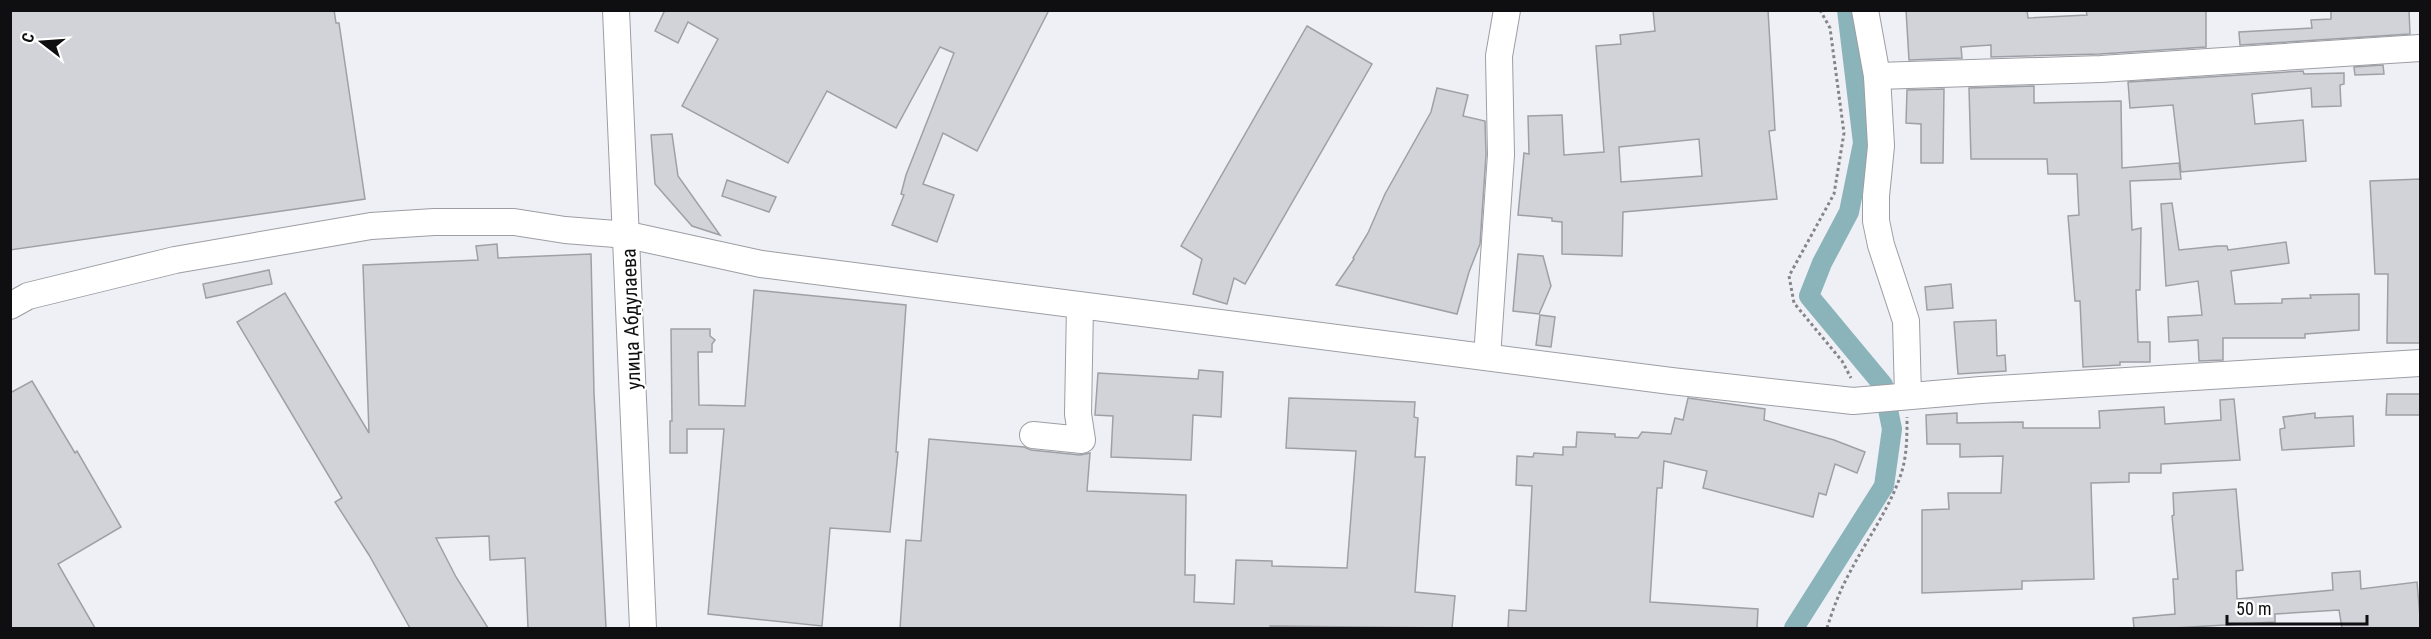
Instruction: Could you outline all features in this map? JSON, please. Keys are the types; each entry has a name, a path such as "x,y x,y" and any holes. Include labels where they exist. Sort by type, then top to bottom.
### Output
{"street":[{"name":"улица Абдулаева","path":"616,10 628,235 644,628"},
{"path":"1487,357 1501,155 1499,56 1507,10"},
{"path":"1865,10 1877,76 1881,146 1876,221 1881,245 1906,321 1901,397"},
{"path":"1877,76 2101,69 2421,48"},
{"path":"10,306 28,296 175,260 371,226 434,222 514,222 565,230 628,235 761,264 1079,315 1487,357 1671,381 1866,401 2421,363"},
{"path":"1033,435 1082,440 1078,414 1079,315"}],"path":[{"path":"1820,10 1830,28 1844,133 1834,194 1789,276 1794,303 1842,362 1866,401"},
{"path":"1827,628 1836,601 1891,499 1900,476 1906,451 1901,397"}],"building":[{"path":"10,10 334,10 336,23 339,23 365,199 10,250"},
{"path":"665,10 1049,10 977,151 943,133 923,184 954,195 937,242 892,225 904,195 901,194 906,175 954,53 940,47 896,128 827,91 788,163 682,106 718,39 688,22 678,43 655,31"},
{"path":"1653,10 1768,10 1775,130 1769,131 1777,199 1623,212 1622,256 1562,254 1562,222 1552,221 1552,218 1518,215 1524,153 1529,154 1528,116 1562,115 1564,155 1604,152 1596,46 1621,44 1620,35 1655,31","holes":["1699,139 1702,176 1621,182 1619,147"]},
{"path":"1906,10 2027,10 2028,18 2087,15 2086,10 2206,10 2206,47 2100,54 1991,57 1991,45 1961,47 1962,58 1909,60"},
{"path":"2331,10 2409,10 2410,34 2240,45 2239,32 2312,28 2311,20 2331,19"},
{"path":"1307,26 1372,64 1245,284 1234,278 1227,304 1193,294 1202,259 1181,246"},
{"path":"2383,65 2384,74 2355,75 2354,67"},
{"path":"2303,71 2304,74 2344,73 2344,84 2340,85 2341,106 2312,107 2311,88 2252,94 2255,124 2303,120 2306,161 2181,172 2173,105 2130,108 2128,82"},
{"path":"2034,86 2034,103 2121,101 2122,168 2179,163 2181,179 2130,181 2132,230 2141,228 2140,290 2136,290 2138,342 2150,342 2150,362 2120,362 2120,365 2083,367 2080,301 2075,301 2068,216 2079,215 2077,174 2048,174 2047,159 1971,159 1969,88"},
{"path":"1437,88 1468,95 1463,116 1485,121 1486,155 1480,244 1457,314 1336,285 1354,259 1385,194 1431,112"},
{"path":"1944,89 1943,163 1921,163 1921,124 1906,123 1907,90"},
{"path":"672,134 678,176 720,235 692,226 655,184 651,135"},
{"path":"2421,179 2421,343 2387,343 2388,274 2375,274 2370,181"},
{"path":"727,180 776,197 769,212 722,196"},
{"path":"2172,203 2179,250 2227,246 2228,250 2286,242 2289,263 2231,271 2235,304 2282,303 2282,299 2311,298 2310,295 2359,294 2359,330 2305,334 2305,338 2223,338 2223,360 2199,361 2198,340 2169,342 2168,317 2202,315 2198,281 2166,286 2161,204"},
{"path":"497,244 498,258 591,254 594,393 606,628 528,628 525,558 490,560 489,536 436,538 456,577 488,628 410,628 369,555 335,502 342,498 237,322 285,293 369,433 363,265 478,260 476,246"},
{"path":"1518,254 1543,256 1551,286 1539,314 1513,311"},
{"path":"269,270 272,284 206,298 203,284"},
{"path":"1951,284 1953,308 1927,310 1925,287"},
{"path":"754,290 906,305 896,452 898,452 890,532 830,528 822,626 708,614 724,429 687,429 687,453 670,453 671,329 710,329 710,336 715,340 712,344 712,352 698,352 699,405 745,406"},
{"path":"1540,315 1555,317 1551,347 1536,345"},
{"path":"1996,320 1997,356 2005,355 2006,371 1958,374 1954,322"},
{"path":"1199,370 1223,372 1221,417 1193,415 1191,460 1111,457 1113,416 1095,415 1098,373 1198,379"},
{"path":"32,381 75,453 77,451 121,527 58,564 95,628 10,628 10,393"},
{"path":"2387,394 2421,394 2421,415 2386,415"},
{"path":"1289,398 1415,402 1414,417 1418,418 1415,457 1425,457 1415,592 1455,596 1452,628 1270,626 1270,628 900,628 906,540 921,541 929,439 1024,447 1031,450 1080,455 1090,453 1087,491 1186,495 1185,575 1195,575 1194,602 1234,604 1236,560 1272,561 1272,566 1347,568 1356,451 1286,448"},
{"path":"1688,398 1765,409 1764,420 1834,440 1865,452 1857,473 1835,464 1826,495 1819,493 1813,517 1703,488 1707,471 1664,461 1662,488 1657,488 1650,602 1758,609 1757,628 1508,628 1509,610 1526,611 1532,486 1516,485 1517,456 1533,457 1534,453 1563,455 1563,447 1576,447 1577,432 1638,438 1642,432 1671,434 1675,418 1683,420"},
{"path":"2234,399 2240,460 2161,464 2161,473 2129,473 2129,482 2091,483 2094,579 2022,581 2022,589 1922,593 1922,510 1949,509 1948,493 2001,493 2003,456 1960,457 1960,444 1927,444 1926,415 1957,413 1957,423 2023,422 2023,428 2100,428 2099,411 2164,407 2165,424 2221,420 2220,400"},
{"path":"2315,413 2315,418 2353,416 2354,446 2282,450 2280,429 2285,428 2283,417"},
{"path":"2236,489 2243,570 2236,571 2237,599 2333,590 2332,573 2360,571 2361,589 2417,582 2421,628 2342,628 2339,610 2275,614 2275,622 2134,628 2133,618 2175,614 2173,579 2178,579 2172,516 2174,515 2173,493"}],"waterway":[{"path":"1794,628 1884,486 1892,429 1883,385 1809,296 1822,263 1849,212 1863,143 1847,10"}]}
